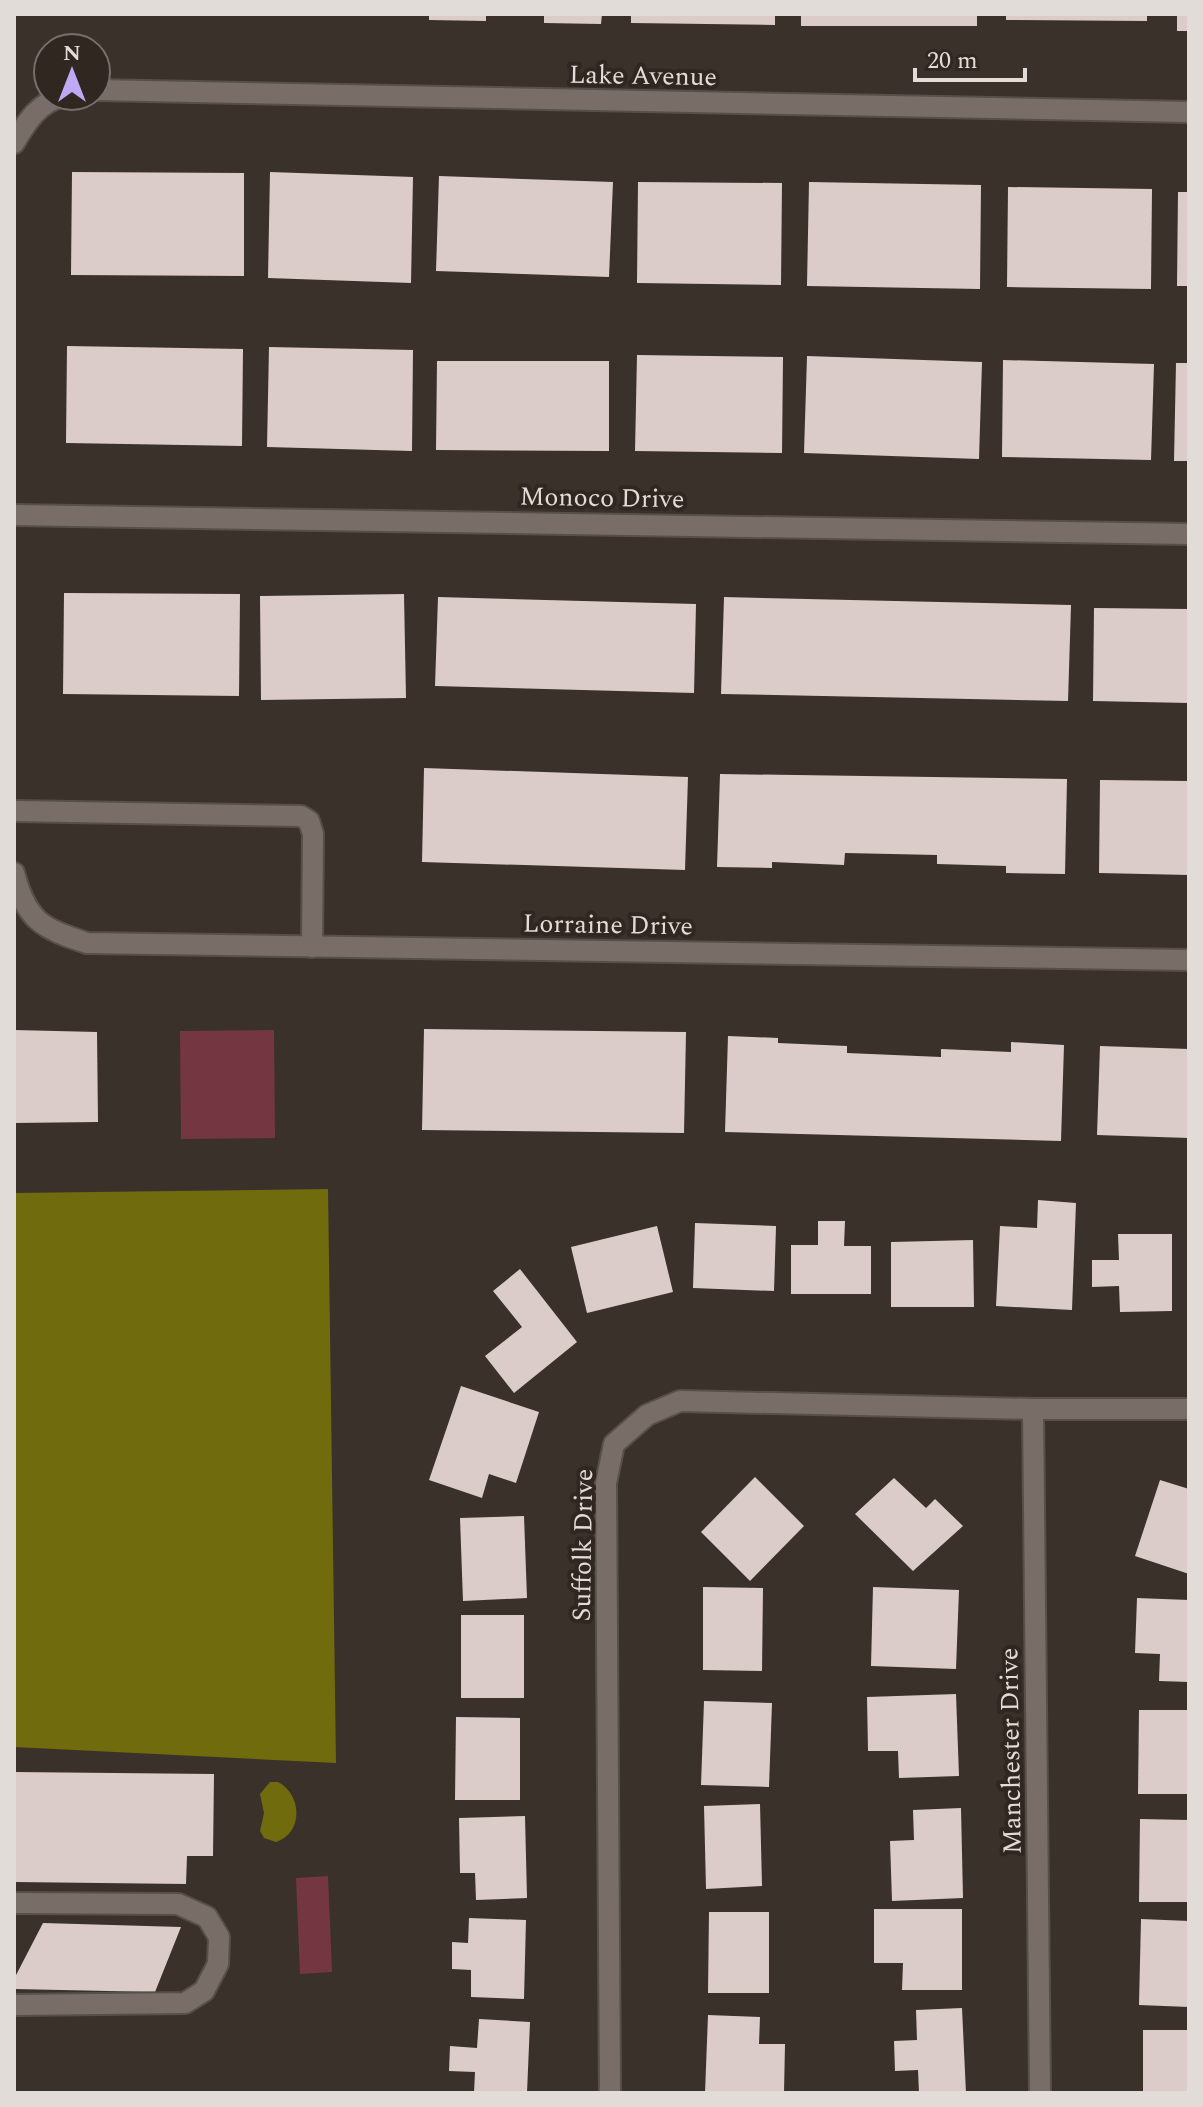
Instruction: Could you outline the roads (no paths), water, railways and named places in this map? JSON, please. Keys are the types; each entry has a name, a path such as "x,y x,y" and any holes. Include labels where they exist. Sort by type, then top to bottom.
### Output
{"street":[{"name":"Lake Avenue","path":"112,90 1189,112"},
{"path":"14,143 29,117 36,112"},
{"name":"Monoco Drive","path":"14,515 1189,534"},
{"path":"14,811 301,816 309,821 313,834 312,947"},
{"name":"Lorraine Drive","path":"14,873 19,892 33,918 56,933 87,943 1189,960"},
{"name":"Suffolk Drive","path":"610,2093 606,1483 614,1444 647,1415 680,1401 1033,1409 1189,1409"},
{"name":"Manchester Drive","path":"1033,1409 1040,2093"},
{"path":"14,1903 178,1904 207,1917 219,1937 218,1964 204,1991 185,2003 14,2005"}]}
